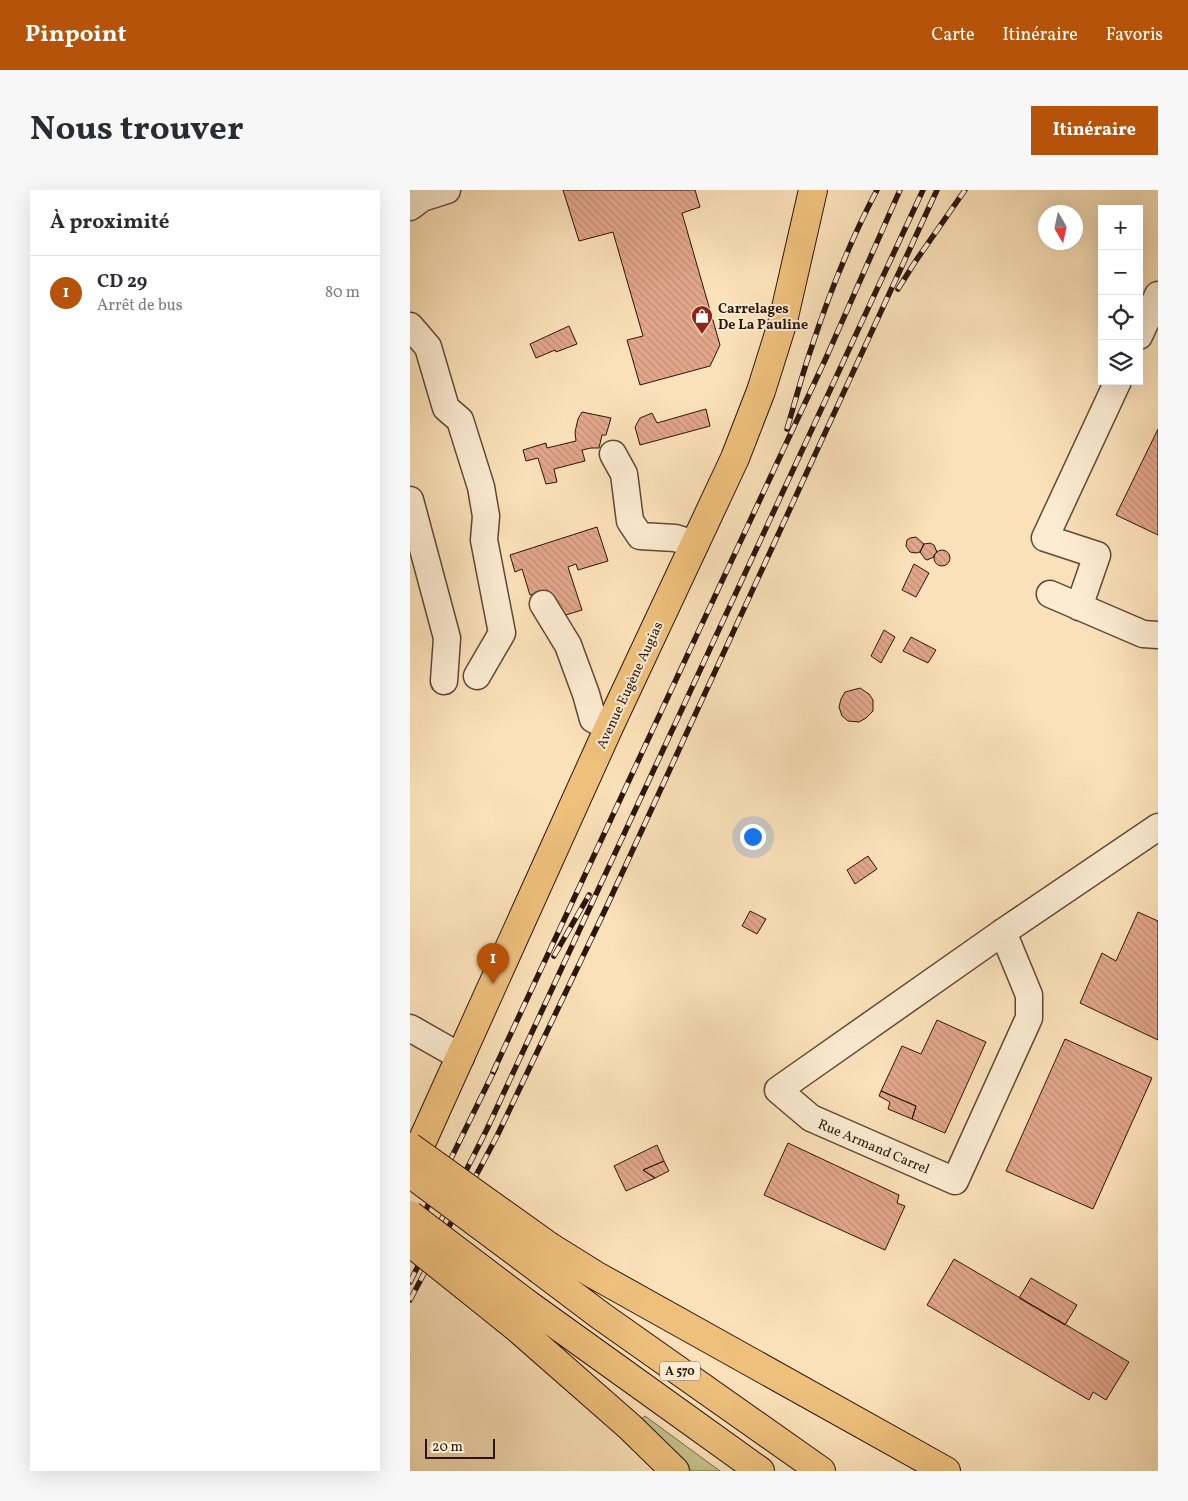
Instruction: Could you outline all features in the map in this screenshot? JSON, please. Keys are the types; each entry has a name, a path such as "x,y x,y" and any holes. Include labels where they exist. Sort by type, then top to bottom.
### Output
{"main road":[{"name":"Avenue Eugène Augias","path":"410,1168 610,727 735,458 761,391 783,321 813,190"},
{"path":"410,1146 545,1258 595,1274 946,1471"},
{"name":"A 570","path":"410,1173 545,1258 601,1316 821,1471"},
{"name":"A 570","path":"410,1215 526,1303 760,1471"},
{"path":"410,1242 516,1327 630,1426 675,1471"}],"street":[{"path":"410,207 422,198 447,190"},
{"path":"1143,327 1158,295"},
{"path":"410,326 428,348 446,408 460,420 481,487 486,516 484,540 502,633 477,676"},
{"path":"1079,607 1097,556 1045,538 1116,385"},
{"path":"613,454 624,474 630,521 640,536 675,538 695,544"},
{"path":"410,500 447,638 444,681"},
{"path":"1050,594 1143,634 1158,636"},
{"path":"543,604 568,645 593,719 610,727"},
{"path":"1003,932 1158,827"},
{"name":"Rue Armand Carrel","path":"1003,932 1029,995 1029,1018 955,1181 811,1118 778,1090 818,1061 1003,932"},
{"path":"410,1028 461,1057"}],"shaded area":[{"path":"645,1416 720,1471 692,1471 639,1421"}],"building":[{"path":"563,190 695,190 700,207 682,213 720,345 710,366 640,385 627,340 643,336 613,232 579,241"},
{"path":"569,326 577,344 536,358 530,344"},
{"path":"706,409 710,426 640,445 635,427 640,418 652,413 657,423"},
{"path":"582,412 611,418 606,435 602,435 599,448 582,450 585,461 554,469 557,482 546,484 538,458 526,461 523,450 546,443 547,448 576,441 575,432"},
{"path":"1158,429 1158,535 1116,515"},
{"path":"597,527 608,561 578,570 576,564 568,567 582,610 556,618 547,590 530,595 522,569 515,572 510,555"},
{"path":"916,537 924,544 920,552 910,552 906,546 907,540"},
{"path":"930,543 934,545 937,552 934,557 927,560 920,552 924,544"},
{"path":"942,550 948,552 950,558 948,564 942,566 936,564 934,558 936,552"},
{"path":"914,564 929,573 916,597 902,590"},
{"path":"884,630 895,637 881,663 871,656"},
{"path":"911,637 936,650 928,663 903,651"},
{"path":"860,688 869,694 873,700 873,711 859,722 848,721 842,716 839,707 841,699 845,692"},
{"path":"868,856 877,869 855,884 847,870"},
{"path":"750,911 766,919 757,934 742,926"},
{"path":"1138,912 1158,921 1158,1040 1080,1003 1102,953 1116,961"},
{"path":"937,1020 986,1042 945,1133 912,1119 916,1106 881,1091 902,1046 921,1054"},
{"path":"1065,1039 1152,1078 1093,1209 1006,1171"},
{"path":"881,1091 916,1106 912,1119 888,1109 890,1102 879,1096"},
{"path":"788,1143 899,1195 897,1203 905,1206 885,1250 764,1195"},
{"path":"657,1145 664,1161 643,1170 655,1178 626,1191 614,1166"},
{"path":"664,1161 669,1171 655,1178 643,1170"},
{"path":"954,1259 1129,1362 1106,1400 1093,1392 1089,1400 927,1305"},
{"path":"1031,1278 1077,1305 1065,1325 1019,1298"}],"railway":[{"path":"787,429 818,328 833,288 849,248 877,190"},
{"path":"493,1072 826,358 900,190"},
{"path":"410,1282 487,1129 923,190"},
{"path":"410,1300 497,1136 606,908 937,190"},
{"path":"898,289 965,190"},
{"path":"554,956 589,895"},
{"path":"410,1242 496,1067"}],"place":[{"name":"Carrelages De La Pauline","path":"702,335"},
{"name":"CD 29","path":"493,984"}]}
